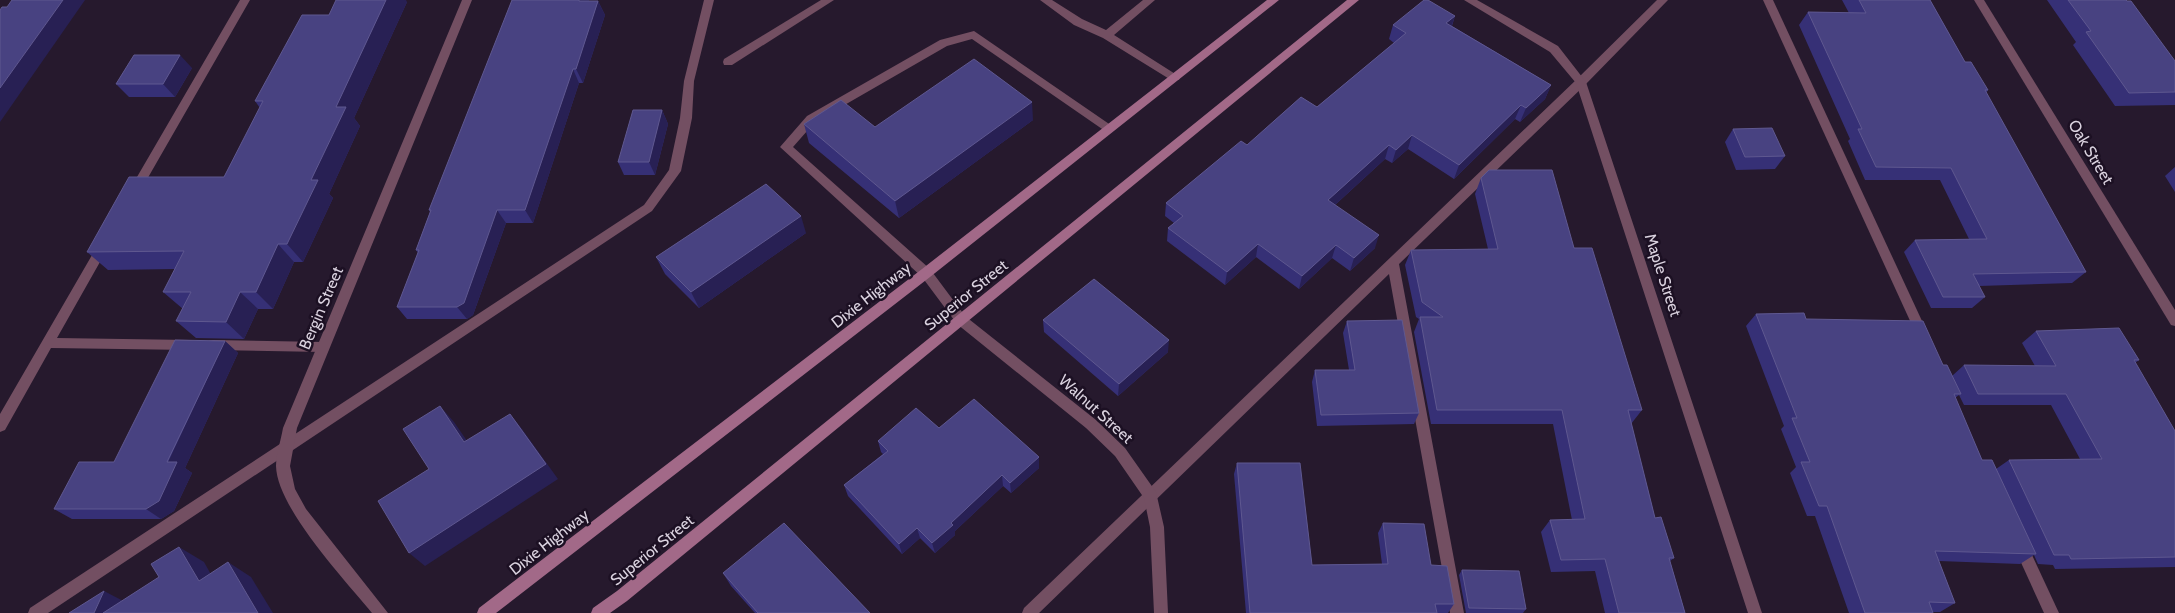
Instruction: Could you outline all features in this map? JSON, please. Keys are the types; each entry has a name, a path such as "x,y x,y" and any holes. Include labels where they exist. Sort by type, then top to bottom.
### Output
{"main road":[{"name":"Dixie Highway","path":"484,613 926,273 1274,0"},
{"name":"Superior Street","path":"598,613 1354,0"}],"street":[{"path":"126,206 245,0"},
{"name":"Bergin Street","path":"381,613 301,514 288,490 283,466 290,428 467,0"},
{"path":"34,613 648,208 675,171 686,118 689,81 709,0"},
{"path":"728,62 829,0"},
{"path":"1045,0 1078,22 1107,35 1175,77"},
{"path":"1107,35 1150,0"},
{"name":"Maple Street","path":"1469,0 1554,49 1581,82 1755,613"},
{"path":"1030,613 1581,82 1663,0"},
{"path":"1768,0 1930,352"},
{"name":"Oak Street","path":"1979,0 2175,322"},
{"name":"Walnut Street","path":"1109,128 974,35 944,44 811,119 786,147 926,273 961,320 1091,424 1120,452 1151,496 1157,527 1161,613"},
{"path":"0,426 112,231"},
{"path":"1393,263 1457,613"},
{"path":"48,343 323,346"},
{"path":"2014,532 2052,613"}],"building":[{"path":"12,0 63,0 0,88 0,10 2,7 7,7"},
{"path":"336,0 386,0 336,107 346,107 311,180 318,180 287,244 278,244 256,292 240,292 226,322 176,321 191,292 163,292 184,251 87,252 129,177 224,177 263,101 255,101 302,15 329,15"},
{"path":"512,0 598,1 576,69 573,69 525,210 497,210 464,303 457,307 397,307 419,250 416,250 431,210 429,210"},
{"path":"1424,0 1428,0 1455,16 1446,23 1551,85 1526,108 1521,105 1459,165 1412,135 1396,150 1389,145 1328,200 1379,235 1354,258 1336,245 1302,276 1258,244 1227,272 1168,228 1183,216 1166,203 1241,141 1247,145 1301,97 1317,107 1406,33 1393,25"},
{"path":"1859,0 1930,0 1965,62 1971,62 1988,90 1985,90 2086,272 1973,274 1985,297 1943,297 1915,240 1987,239 1951,168 1876,167 1858,129 1862,129 1808,12 1866,13"},
{"path":"2068,0 2131,1 2175,61 2175,92 2129,93 2086,32 2091,31"},
{"path":"134,55 180,55 163,84 116,84"},
{"path":"974,59 1032,102 895,201 804,124 841,100 875,127"},
{"path":"633,110 662,110 649,162 618,162"},
{"path":"1772,128 1785,156 1745,157 1733,129"},
{"path":"1489,170 1552,170 1574,248 1592,248 1642,410 1628,410 1655,518 1661,517 1674,558 1669,558 1685,613 1619,613 1605,559 1561,560 1550,520 1585,519 1562,410 1437,410 1420,317 1443,317 1422,302 1411,250 1498,249 1481,178"},
{"path":"766,184 801,216 691,292 656,257"},
{"path":"1094,279 1169,340 1119,384 1043,320"},
{"path":"1804,313 1806,319 1923,321 1943,365 1947,365 1961,394 1954,394 1982,460 1992,460 2036,554 1935,551 1955,603 1929,602 1933,613 1865,613 1827,506 1819,506 1801,462 1810,462 1792,418 1797,418 1756,314"},
{"path":"1402,320 1419,413 1321,415 1315,370 1355,370 1347,321"},
{"path":"2119,328 2139,360 2134,360 2175,431 2175,557 2071,559 2069,555 2054,555 2009,460 2102,459 2066,394 1978,394 1964,365 2056,366 2036,331"},
{"path":"175,340 225,341 167,462 177,462 159,501 146,509 54,509 79,462 114,462"},
{"path":"974,399 1039,457 1010,483 1002,475 951,523 953,525 932,543 917,528 899,544 844,485 888,451 878,441 916,408 939,428"},
{"path":"440,406 464,442 510,414 546,464 409,553 378,501 429,469 403,429"},
{"path":"1237,463 1300,463 1312,565 1388,564 1383,523 1424,524 1431,565 1447,566 1454,604 1435,604 1437,613 1250,613"},
{"path":"784,523 870,613 758,613 723,573"},
{"path":"179,547 199,581 228,562 258,613 103,613 159,577 151,564"},
{"path":"1462,570 1519,571 1526,609 1469,608"},
{"path":"104,591 94,613 69,613"}]}
